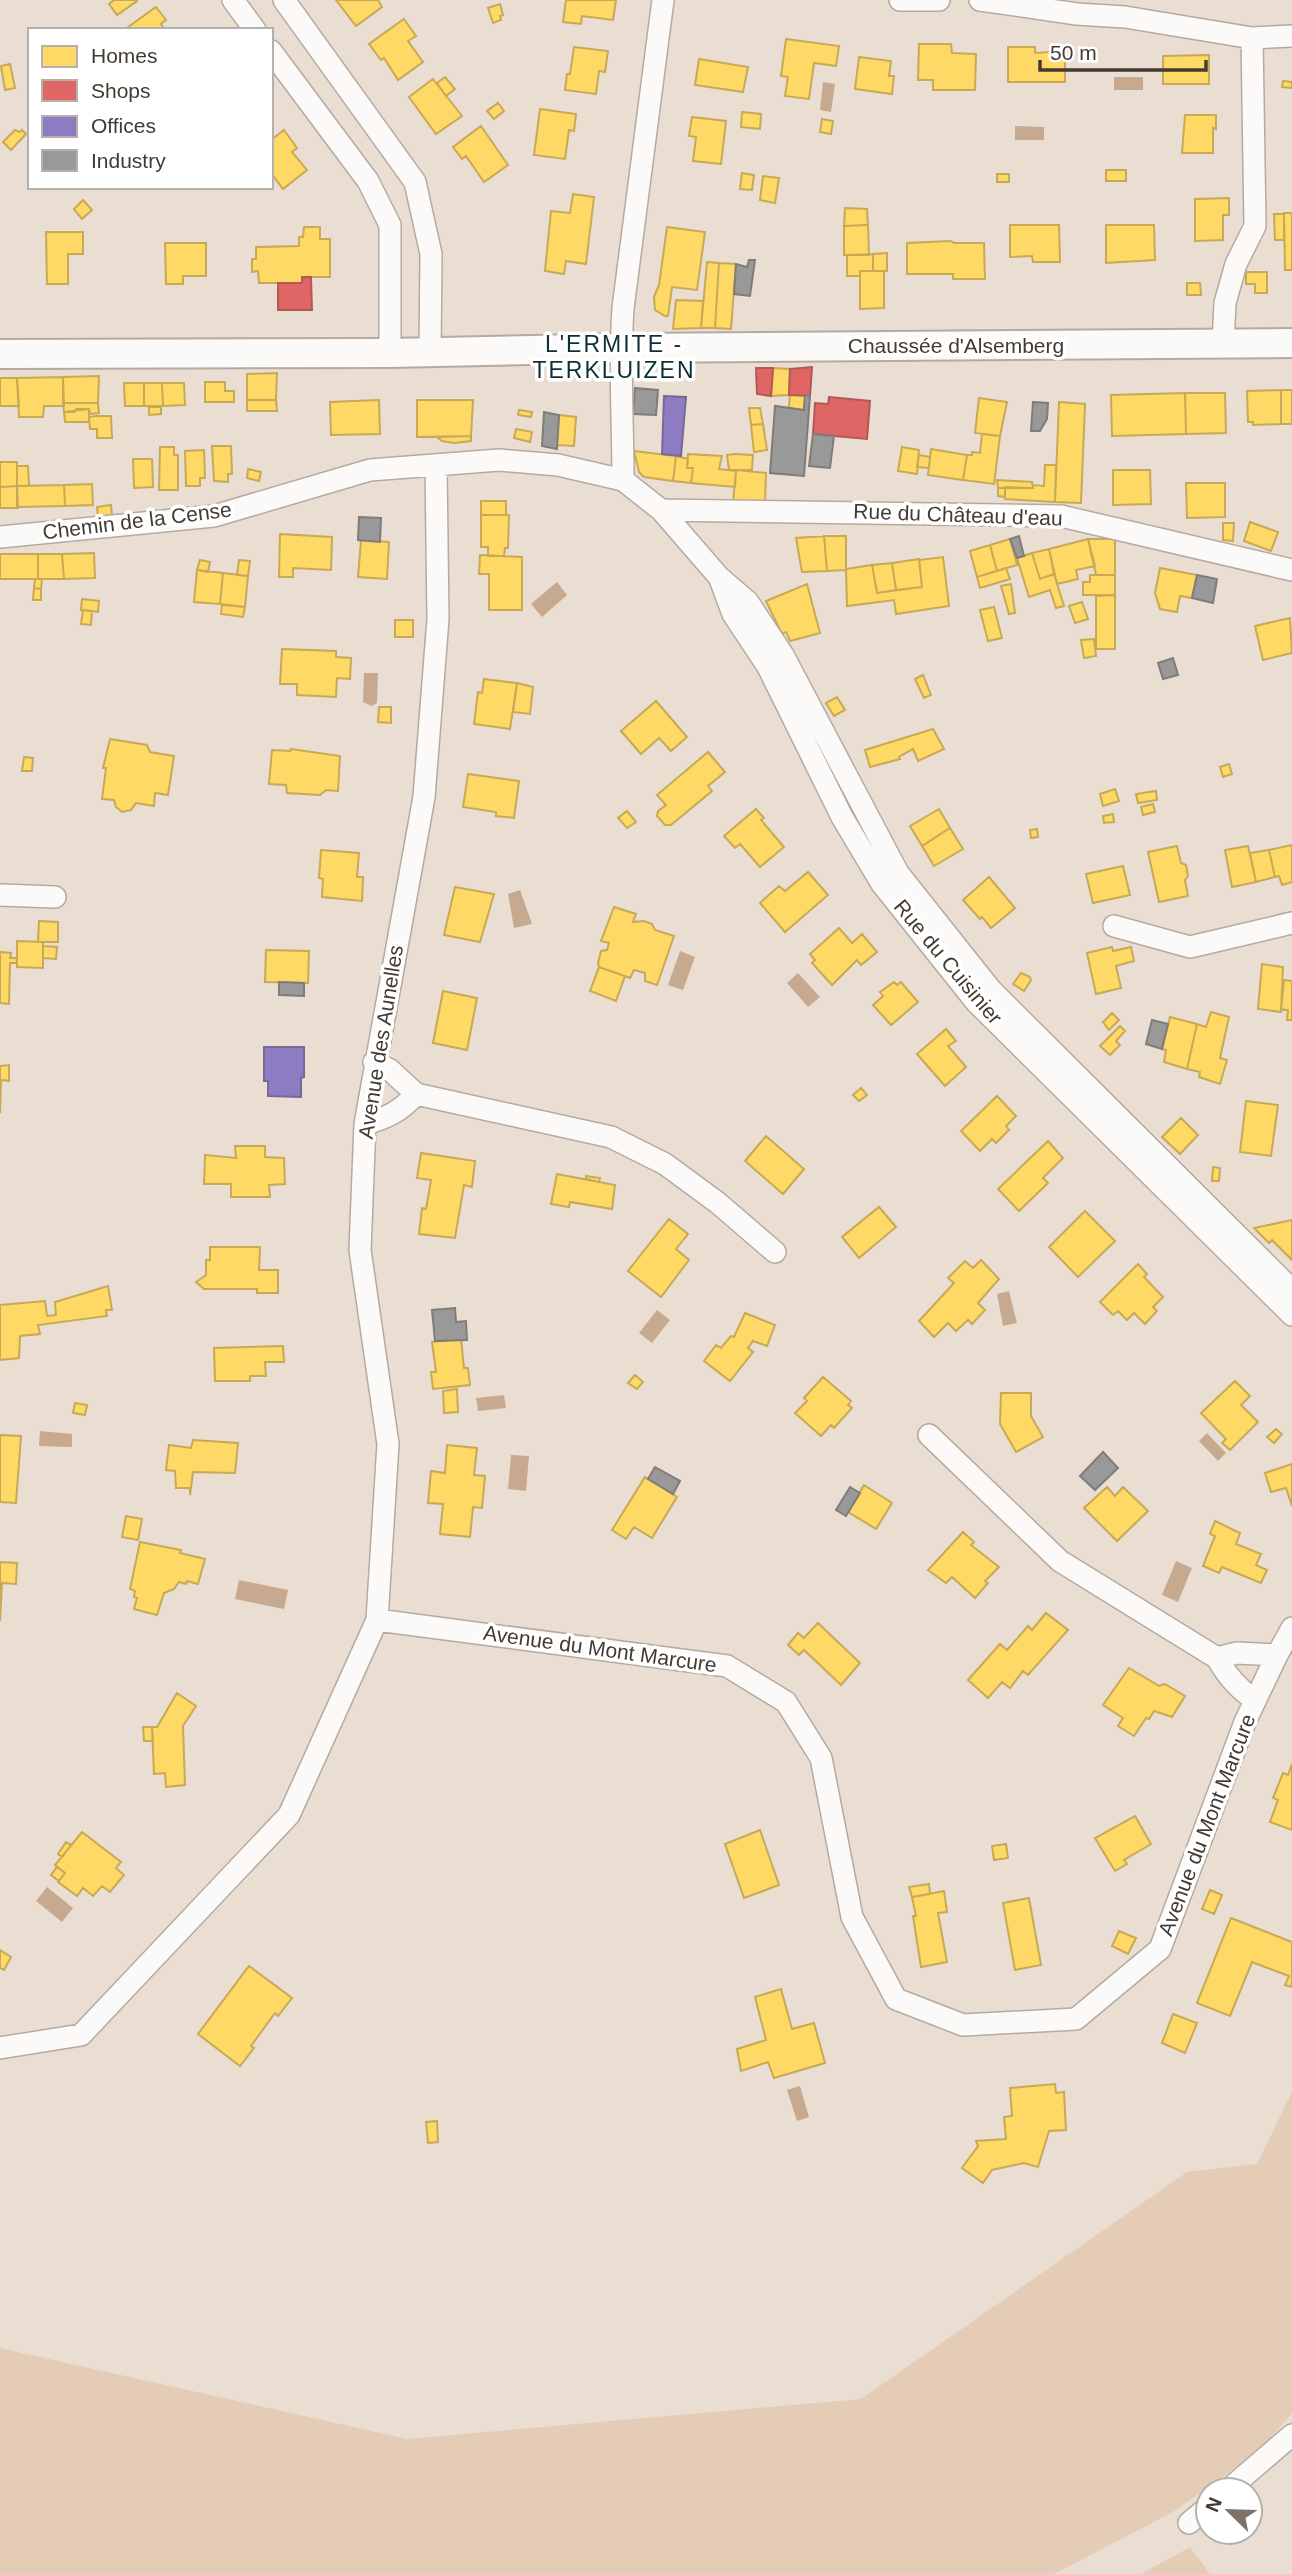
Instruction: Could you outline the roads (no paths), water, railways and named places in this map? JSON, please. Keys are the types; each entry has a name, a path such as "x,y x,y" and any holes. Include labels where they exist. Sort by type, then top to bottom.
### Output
{"main road":[{"name":"Chaussée d'Alsemberg","path":"0,355 1292,343"}],"street":[{"path":"233,0 254,28"},
{"path":"284,0 415,182 431,254 430,352"},
{"path":"624,480 621,348 624,308 663,0"},
{"path":"900,0 939,0"},
{"path":"980,0 1077,14 1125,17 1252,38 1292,36"},
{"path":"1223,344 1225,303 1236,264 1255,226 1252,38"},
{"path":"273,54 368,181 390,225 390,353"},
{"name":"Chemin de la Cense","path":"0,537 214,516 370,470 499,460 558,465 624,480"},
{"name":"Avenue des Aunelles","path":"377,1620 388,1444 360,1250 365,1124 374,1062 424,797 438,619 436,465"},
{"name":"Rue du Cuisinier","path":"624,480 661,510 719,577 748,602 783,654 898,873 991,990 1292,1290"},
{"name":"Rue du Château d'eau","path":"661,510 1061,516 1292,570"},
{"name":"Rue du Cuisinier","path":"719,577 733,614 768,667 842,817 883,884 976,1002 1292,1315"},
{"path":"0,895 55,897"},
{"path":"1114,926 1190,947 1292,923"},
{"path":"374,1062 390,1070 416,1094 611,1137 665,1164 718,1203 775,1252"},
{"path":"365,1124 384,1119 404,1108 416,1094"},
{"path":"929,1434 1060,1561 1217,1658 1226,1674 1255,1700"},
{"path":"0,2048 81,2035 289,1815 377,1620"},
{"name":"Avenue du Mont Marcure","path":"377,1620 727,1666 786,1702 821,1758 852,1917 896,1999 963,2025 1076,2019 1160,1949 1255,1700 1292,1628"},
{"path":"1217,1658 1237,1653 1277,1654"},
{"path":"1244,2476 1292,2435"},
{"path":"1189,2523 1194,2519"}],"district":[{"name":"L'ERMITE - TERKLUIZEN","path":"614,357"}]}
